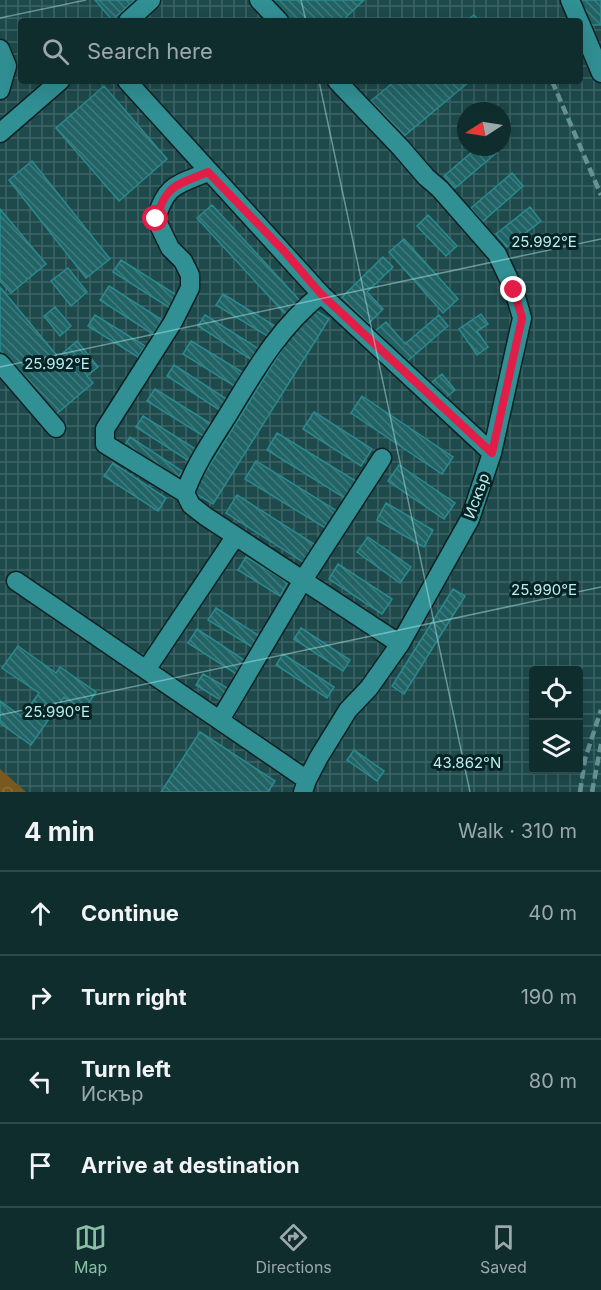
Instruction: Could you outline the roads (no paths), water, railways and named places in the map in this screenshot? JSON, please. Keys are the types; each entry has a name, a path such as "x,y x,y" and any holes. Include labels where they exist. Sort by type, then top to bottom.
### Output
{"street":[{"path":"131,18 151,0"},
{"path":"259,0 276,18"},
{"path":"570,0 578,18"},
{"path":"583,27 597,52 601,73"},
{"path":"0,49 7,66 0,90"},
{"path":"0,133 57,84"},
{"path":"130,84 321,294 492,453"},
{"name":"Искър","path":"305,786 348,710 369,688 400,644 470,519 492,453 522,318 514,290 497,254 440,189 426,177 401,147 340,84"},
{"path":"208,172 173,187 163,197 156,219 170,248 183,261 190,275 190,288 173,322 105,429 105,444 185,493 191,505 236,537 400,644"},
{"path":"185,493 195,468 271,345 301,311 321,294"},
{"path":"0,363 56,428"},
{"path":"220,720 303,580 382,458"},
{"path":"146,670 236,537"},
{"path":"16,581 220,720 305,786"}],"railway":[{"path":"553,84 601,195"},
{"path":"580,792 585,759 601,710"},
{"path":"592,792 601,744"}]}
